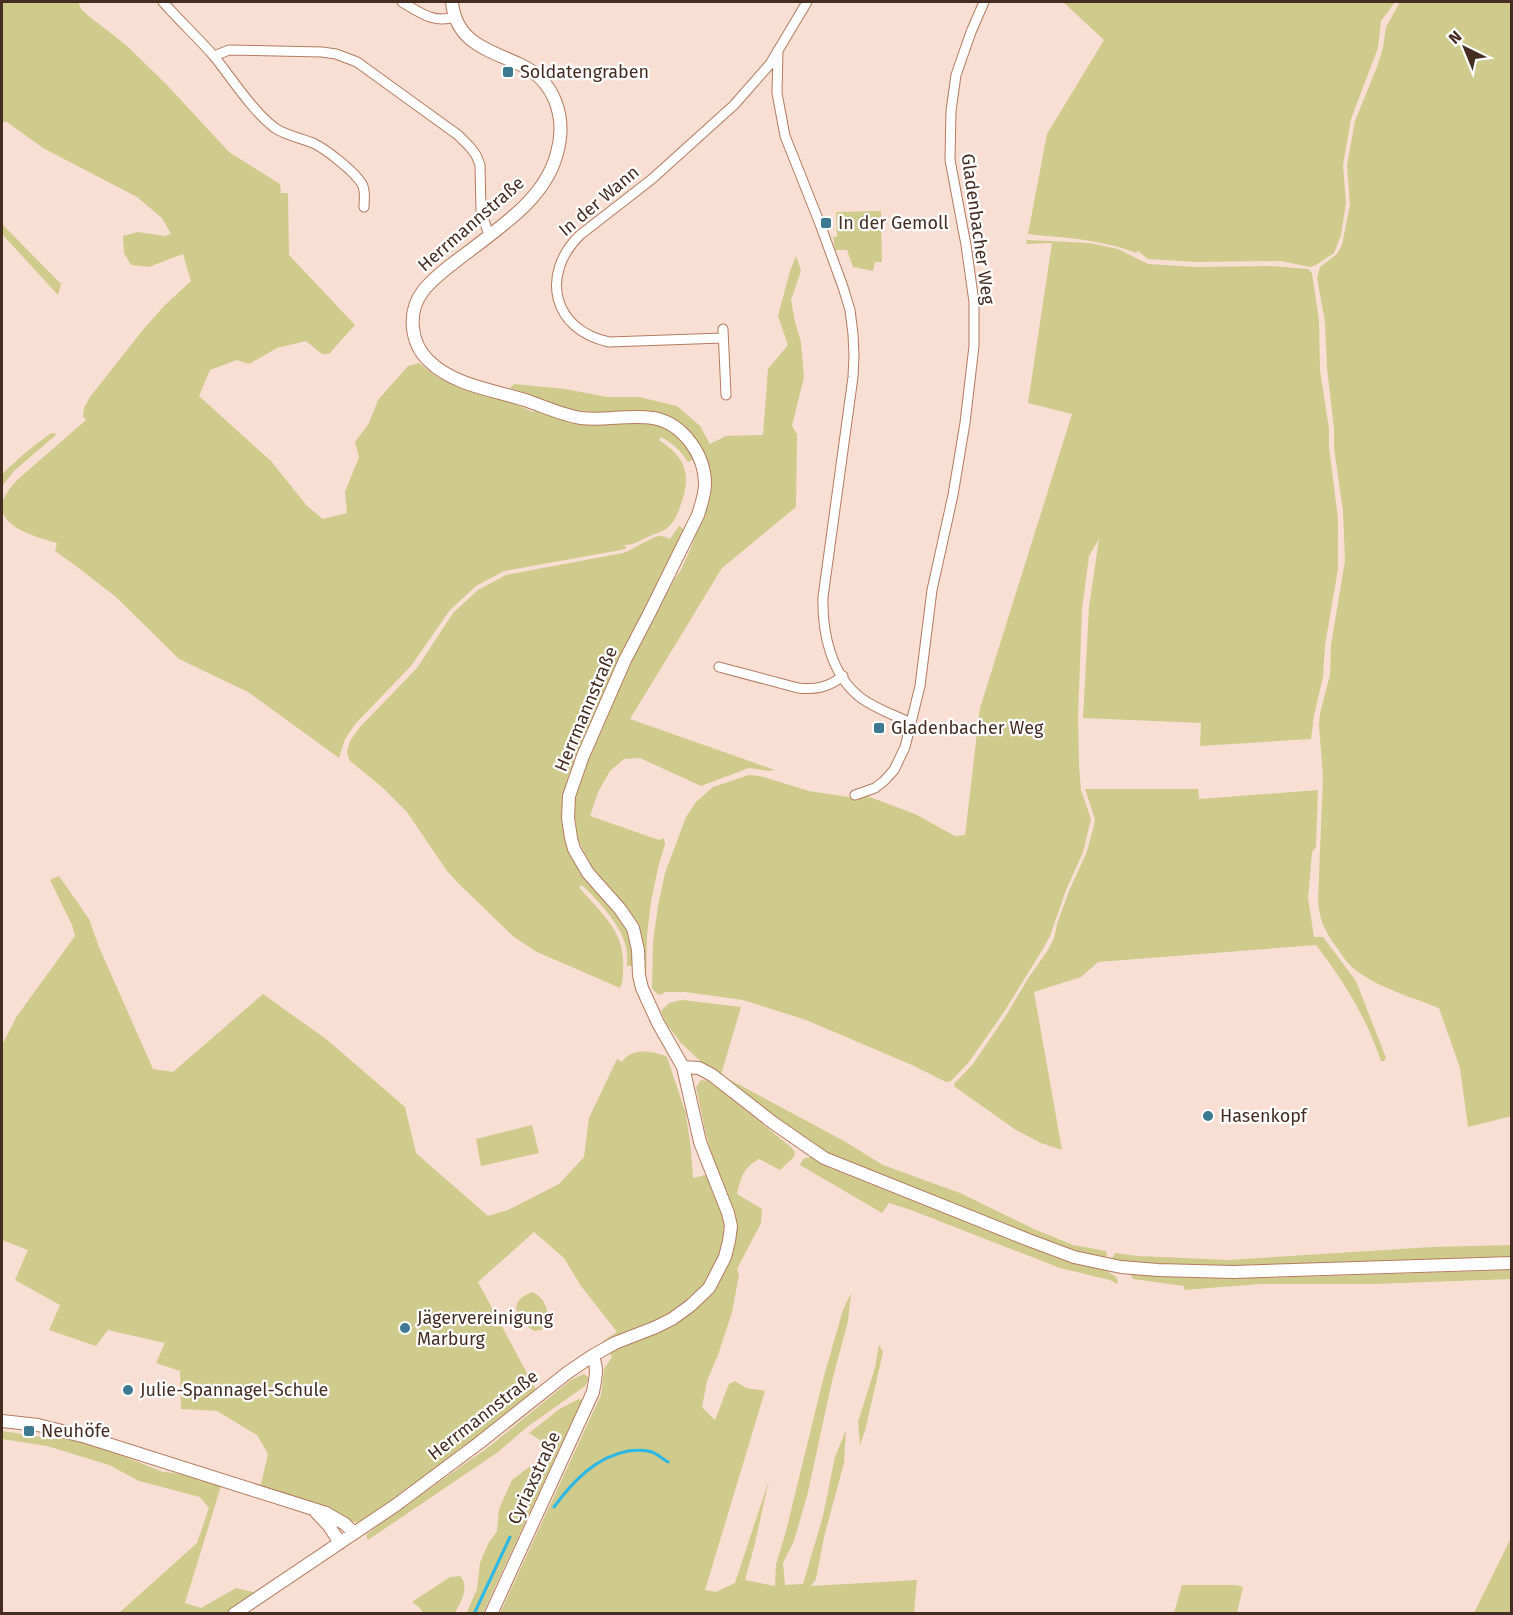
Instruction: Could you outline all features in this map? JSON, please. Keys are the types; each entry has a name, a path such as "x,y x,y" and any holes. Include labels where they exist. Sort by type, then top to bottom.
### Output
{"street":[{"path":"163,2 214,56 256,109 274,127 322,148 357,178 364,190 364,207"},
{"path":"402,2 429,18 439,20 456,16"},
{"name":"Herrmannstraße","path":"234,1614 396,1505 592,1356 615,1343 672,1319 690,1306 709,1288 725,1257 730,1234 728,1213 700,1142 683,1068 658,1023 642,987 633,928 620,909 588,873 574,849 568,826 569,795 577,771 625,660 698,515 704,493 704,473 700,460 686,437 665,422 654,418 595,419 566,414 457,379 439,369 420,350 413,332 413,319 417,303 424,291 436,277 519,211 535,194 557,153 560,135 560,116 551,92 521,65 476,44 456,16 452,2"},
{"name":"In der Wann","path":"726,395 726,356 723,333 609,342 599,340 576,327 567,317 558,299 557,273 563,255 572,242 652,179 734,105 766,70 807,2"},
{"name":"Gladenbacher Weg","path":"855,795 875,788 884,781 894,770 905,747 920,686 932,590 953,495 963,435 974,346 974,302 950,160 951,111 956,75 984,2"},
{"path":"214,56 229,50 322,52 336,54 357,62 458,135 470,147 480,165 482,210 489,236"},
{"path":"778,50 777,93 785,136 843,287 853,334 853,377 823,597 825,632 830,652 850,687 863,699 885,712 911,723"},
{"path":"719,667 809,689 829,686 843,676"},
{"path":"683,1068 699,1068 712,1075 772,1122 824,1158 1074,1257 1131,1268 1233,1272 1512,1263"},
{"name":"Cyriaxstraße","path":"491,1614 593,1392 596,1362 592,1356"},
{"path":"2,1421 39,1425 86,1437 333,1516 354,1533"},
{"path":"316,1511 340,1543"}],"shaded area":[{"path":"2,2 78,2 82,10 126,45 167,85 229,152 280,184 281,193 288,193 289,255 355,325 329,354 322,354 306,341 277,348 249,364 237,360 210,370 199,396 271,461 307,506 323,519 347,513 345,492 359,457 355,442 369,423 378,400 408,366 419,363 437,377 455,386 510,401 532,412 542,410 654,422 671,431 686,446 694,459 688,462 673,445 661,437 659,440 675,453 686,475 684,493 672,523 661,531 624,545 627,548 621,550 504,571 476,586 450,610 411,666 356,723 345,739 339,758 248,692 179,659 116,597 55,551 57,543 14,526 3,513 3,502 12,486 86,420 83,416 84,408 90,397 142,331 191,281 183,254 149,267 131,265 124,253 123,236 138,232 164,236 171,234 162,218 137,197 43,148 7,122 2,122"},
{"path":"1063,2 1395,2 1381,21 1378,48 1351,119 1343,165 1346,203 1341,235 1334,253 1310,267 1281,261 1196,262 1148,259 1138,251 1136,253 1096,242 1028,234 1047,134 1104,40"},
{"path":"1400,2 1511,2 1512,1116 1468,1127 1460,1068 1439,1008 1381,985 1351,966 1326,932 1318,901 1323,776 1319,725 1330,675 1331,645 1345,561 1343,511 1334,448 1325,322 1317,278 1320,267 1337,254 1342,245 1350,205 1347,165 1355,121 1377,67 1386,27"},
{"path":"881,211 882,262 875,262 873,271 853,267 847,250 835,250 833,237 837,237 836,212"},
{"path":"2,224 61,284 58,295 2,234"},
{"path":"1027,240 1089,243 1118,249 1148,264 1196,267 1271,266 1308,269 1312,273 1319,320 1320,370 1329,429 1338,519 1338,569 1325,645 1323,677 1311,739 1200,746 1201,723 1083,718 1089,607 1099,539 1089,556 1082,609 1078,718 1079,765 1081,790 1091,819 1083,852 1044,947 1004,1012 969,1062 951,1081 946,1082 806,1020 743,1000 685,992 657,994 652,988 653,942 665,873 686,817 696,802 713,787 749,775 760,776 809,791 855,798 867,796 915,814 955,836 965,835 980,708 1072,414 1028,403 1052,243 1026,244"},
{"path":"796,256 801,271 791,300 801,342 804,377 792,426 797,434 796,507 722,568 630,719 775,770 749,768 701,786 640,758 624,759 610,771 598,792 590,816 659,840 664,838 665,844 651,902 647,935 646,982 639,930 627,907 591,867 575,833 573,804 578,780 591,749 633,656 681,570 709,496 690,434 673,419 657,413 598,413 568,409 535,399 526,393 510,388 514,384 565,389 607,397 639,397 677,406 700,426 710,444 726,436 763,435 768,369 788,345 778,316"},
{"path":"51,433 57,434 14,471 2,486 2,474"},
{"path":"679,526 686,531 668,569 619,657 569,774 562,815 567,838 628,929 635,966 627,966 626,947 614,921 582,885 579,887 616,933 623,956 620,988 537,952 514,937 447,871 407,812 382,787 350,761 347,752 350,741 360,727 417,668 453,613 478,590 506,575 623,553 657,536 670,539"},
{"path":"1085,789 1198,789 1199,799 1318,790 1316,847 1312,852 1308,898 1314,937 1323,937 1356,981 1386,1058 1384,1061 1381,1061 1353,1000 1316,945 1098,962 1081,977 1034,992 1062,1150 1041,1143 1016,1130 955,1087 954,1084 973,1064 1007,1014 1054,938 1069,891 1086,854 1094,826 1095,819"},
{"path":"59,876 89,919 153,1069 173,1072 263,994 326,1039 405,1107 416,1153 488,1216 508,1210 559,1184 584,1157 589,1118 617,1059 622,1062 626,1057 637,1052 655,1053 667,1057 686,1114 693,1178 706,1175 716,1169 696,1087 701,1080 709,1081 791,1147 795,1152 794,1157 780,1170 759,1159 749,1166 737,1194 762,1209 761,1223 737,1269 739,1275 732,1312 707,1381 702,1407 715,1420 729,1384 735,1381 746,1388 765,1391 705,1590 716,1592 735,1583 769,1480 745,1580 775,1586 776,1564 824,1376 843,1310 851,1293 848,1321 832,1381 808,1492 794,1541 783,1563 785,1585 803,1584 823,1516 835,1457 846,1430 844,1463 824,1537 816,1579 811,1586 917,1580 914,1613 500,1613 601,1395 604,1369 612,1357 603,1341 617,1332 581,1286 564,1258 534,1232 478,1282 536,1390 472,1442 360,1523 260,1488 268,1454 257,1435 217,1411 181,1409 180,1371 156,1363 165,1343 108,1330 96,1346 49,1330 60,1305 15,1280 28,1250 2,1240 2,1045 17,1016 75,936 50,880"},
{"path":"682,1000 741,1007 721,1075 844,1141 883,1165 960,1193 1073,1245 1106,1251 1107,1255 1104,1260 1070,1253 849,1164 810,1145 698,1059 680,1042 666,1023 661,1011 669,1003"},
{"path":"532,1125 539,1153 481,1166 476,1139"},
{"path":"810,1157 832,1169 1065,1261 1107,1271 1116,1277 1117,1284 1110,1280 1060,1268 889,1203 882,1213 800,1165 803,1159"},
{"path":"1512,1245 1511,1259 1258,1268 1174,1267 1112,1259 1115,1253 1228,1260 1432,1247"},
{"path":"1511,1270 1512,1279 1373,1284 1260,1284 1184,1290 1184,1286 1133,1279 1130,1274 1260,1278"},
{"path":"532,1292 540,1297 547,1309 548,1324 542,1330 534,1331 528,1327 516,1311 519,1301"},
{"path":"879,1345 883,1352 860,1445 858,1422 875,1368"},
{"path":"584,1374 589,1378 585,1386 527,1427 498,1452 368,1540 366,1535 381,1523 490,1446 571,1380"},
{"path":"579,1399 582,1400 483,1613 466,1614 477,1589 480,1563 488,1544 497,1531 499,1509 512,1480 545,1455 546,1452 540,1440 529,1433 561,1408"},
{"path":"2,1431 54,1439 71,1438 163,1472 183,1474 221,1486 185,1603 201,1608 236,1588 257,1593 226,1613 119,1613 197,1543 209,1508 200,1497 139,1481 109,1465 47,1446 2,1439"},
{"path":"1511,1538 1511,1613 1474,1613"},
{"path":"460,1576 464,1589 455,1613 423,1613 412,1602 450,1577"},
{"path":"1182,1585 1243,1587 1237,1613 1174,1613"}],"waterway":[{"path":"554,1507 586,1471 616,1454 646,1450 668,1462"},
{"path":"474,1614 510,1537"}],"place":[{"name":"Soldatengraben","path":"508,72"},
{"name":"In der Gemoll","path":"826,223"},
{"name":"Gladenbacher Weg","path":"879,728"},
{"name":"Hasenkopf","path":"1208,1116"},
{"name":"Jägervereinigung Marburg","path":"405,1328"},
{"name":"Julie-Spannagel-Schule","path":"128,1390"},
{"name":"Neuhöfe","path":"29,1431"}]}
